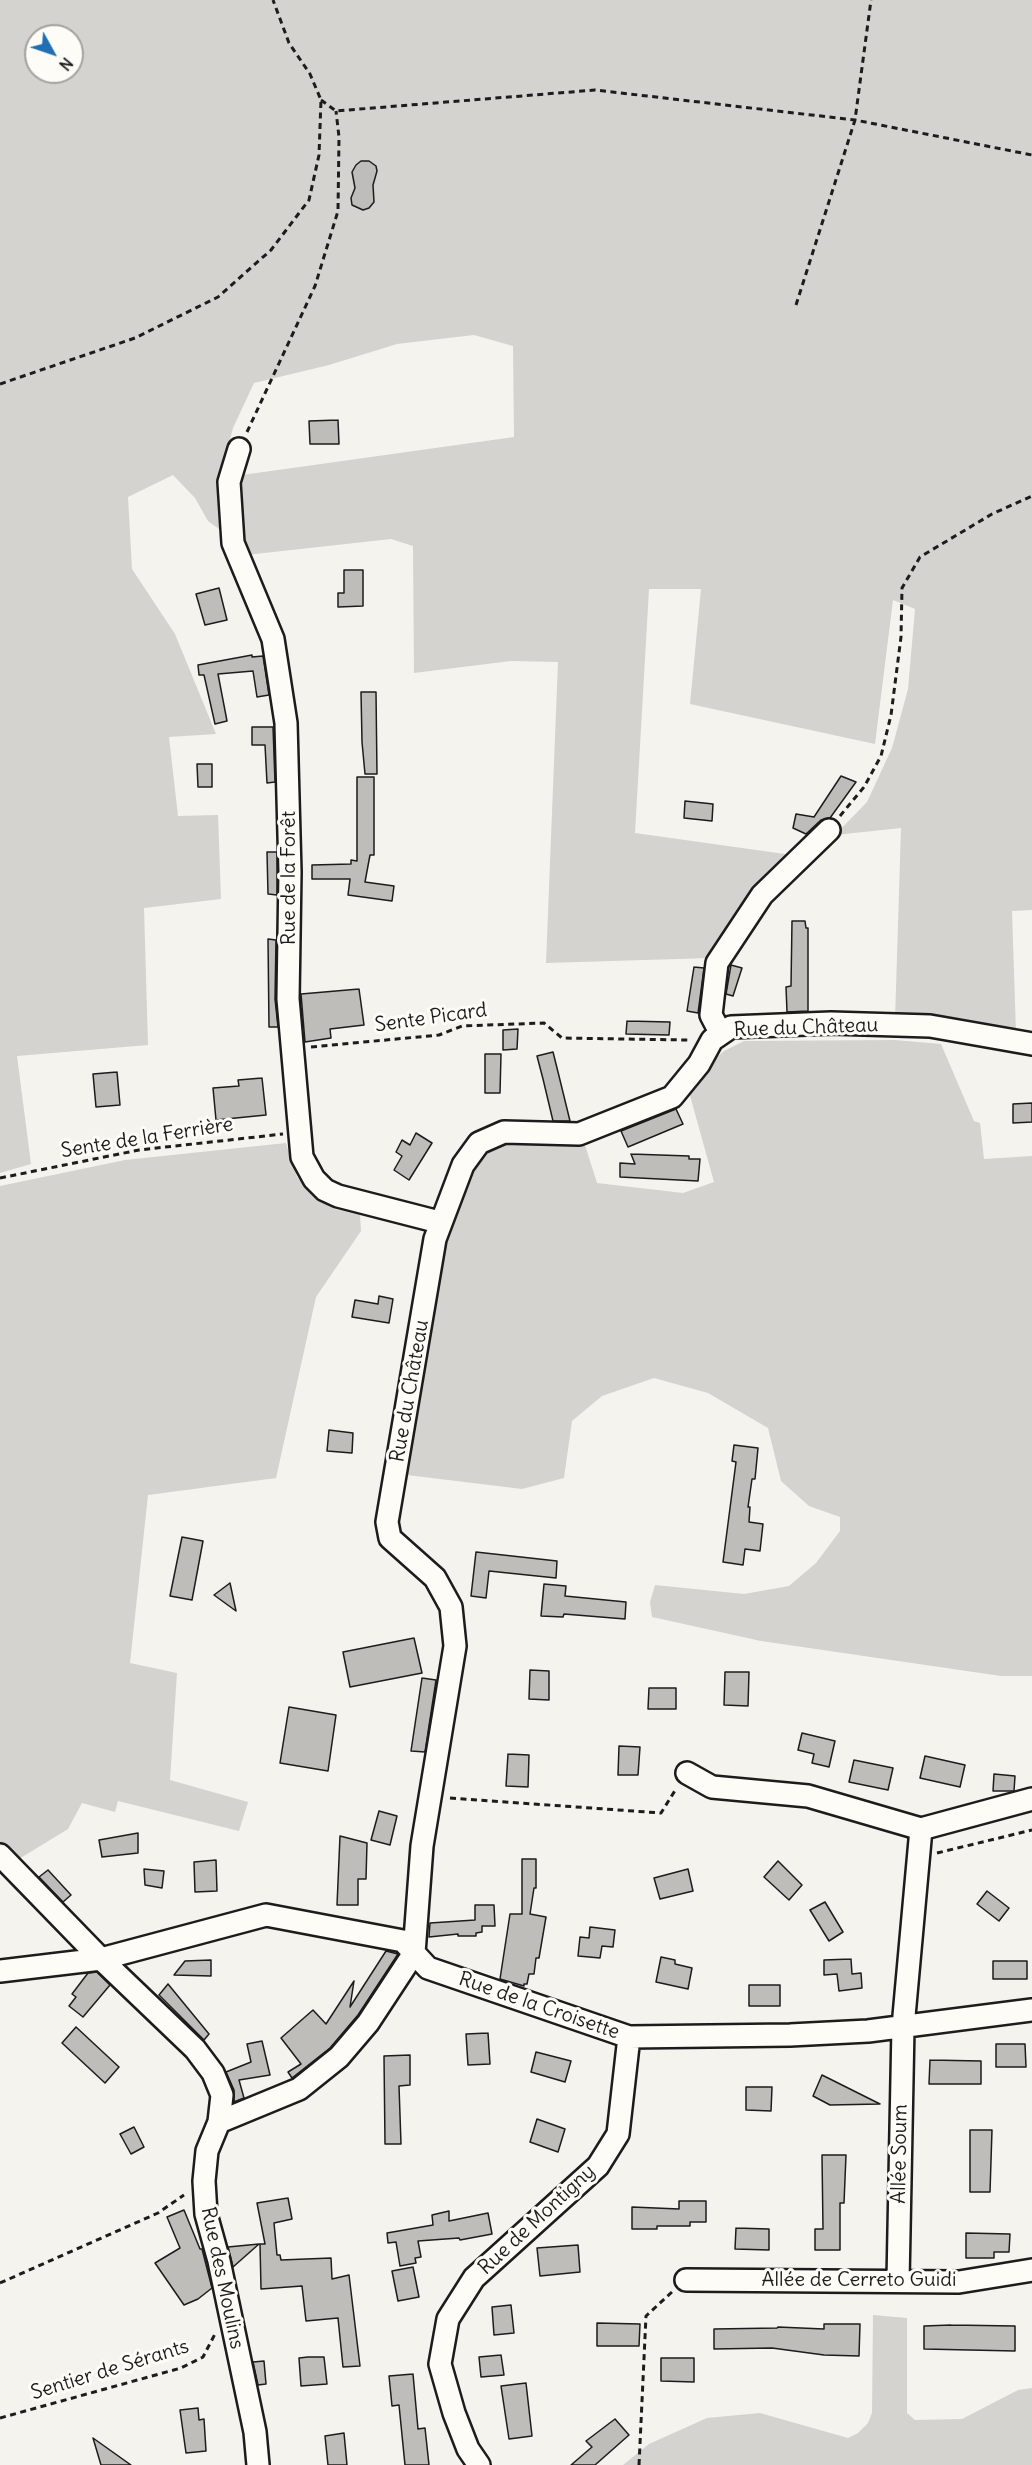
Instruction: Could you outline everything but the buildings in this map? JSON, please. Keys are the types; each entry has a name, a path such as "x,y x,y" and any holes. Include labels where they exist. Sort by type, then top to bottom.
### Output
{"street":[{"name":"Rue de la Forêt","path":"239,449 229,482 234,543 273,639 286,723 290,872 288,999 302,1157 314,1179 325,1190 338,1196 440,1222"},
{"path":"717,1037 711,1015 717,963 762,895 829,830"},
{"name":"Rue du Château","path":"219,2122 299,2089 339,2057 368,2023 414,1953 422,1846 455,1646 451,1607 435,1578 390,1538 387,1522 440,1222 463,1164 479,1143 504,1132 579,1134 672,1097 699,1064 717,1037 731,1027 831,1023 930,1026 1032,1044"},
{"path":"687,1773 712,1787 808,1796 921,1829 1032,1799"},
{"name":"Allée Soum","path":"898,2281 903,2027 921,1829"},
{"name":"Rue des Moulins","path":"0,1855 101,1959 195,2049 213,2073 222,2095 219,2122 207,2151 204,2181 206,2214 219,2261 253,2421 258,2465"},
{"name":"Rue de la Croisette","path":"0,1971 101,1959 266,1915 404,1941 428,1968 629,2037 790,2035 868,2031 1032,2010"},
{"name":"Rue de Montigny","path":"479,2465 468,2449 457,2422 440,2364 448,2319 474,2278 598,2166 618,2134 629,2037"},
{"name":"Allée de Cerreto Guidi","path":"686,2280 959,2282 1032,2270"}],"path":[{"path":"0,384 135,338 218,297 270,250 309,200 319,155 321,100 310,74 289,43 273,0"},
{"path":"796,305 855,120 871,0"},
{"path":"321,100 336,111 595,90 855,120 1032,155"},
{"path":"239,449 315,286 328,246 338,211 339,137 336,111"},
{"path":"829,830 864,787 880,756 893,704 901,636 902,588 920,557 992,514 1032,496"},
{"name":"Sente Picard","path":"293,1048 439,1035 462,1026 544,1023 561,1038 717,1037"},
{"name":"Sente de la Ferrière","path":"0,1178 139,1150 300,1132"},
{"path":"430,1796 661,1813 687,1773"},
{"path":"918,1857 1032,1830"},
{"path":"0,2283 158,2213 204,2181"},
{"path":"639,2465 646,2316 686,2280"},
{"name":"Sentier de Sérants","path":"0,2418 181,2368 203,2357 218,2330"}],"shaded area":[{"path":"0,0 1032,0 1032,910 1012,911 1016,1033 895,1020 901,828 835,835 867,802 892,748 908,689 915,609 893,600 875,744 690,704 701,589 649,589 635,833 792,855 710,958 546,963 558,662 511,661 414,673 413,546 391,539 246,555 234,511 235,476 514,437 513,346 474,335 397,344 329,365 254,383 233,428 220,478 219,529 208,521 195,498 173,475 128,497 132,569 175,634 216,734 169,737 178,816 218,815 221,899 144,908 148,1045 17,1056 31,1164 0,1173"},
{"path":"894,1040 941,1044 974,1121 980,1123 984,1159 1032,1156 1032,1676 1001,1676 761,1641 652,1617 650,1602 655,1585 744,1594 789,1586 816,1563 840,1531 840,1517 809,1506 781,1481 768,1428 708,1393 654,1378 602,1396 572,1421 564,1478 522,1489 407,1475 452,1211 472,1162 489,1143 525,1140 585,1145 597,1183 683,1193 714,1182 689,1092 701,1071 724,1051 744,1041"},
{"path":"286,1143 297,1177 312,1195 334,1209 360,1215 361,1231 316,1297 276,1478 148,1495 130,1663 177,1673 170,1780 248,1802 239,1831 118,1801 115,1812 82,1803 68,1829 14,1862 0,1848 0,1186 125,1160"},
{"path":"873,2315 907,2318 907,2413 915,2420 962,2419 1018,2390 1032,2388 1032,2465 623,2465 649,2444 707,2418 760,2413 848,2438 858,2433 868,2423 872,2413"}]}
